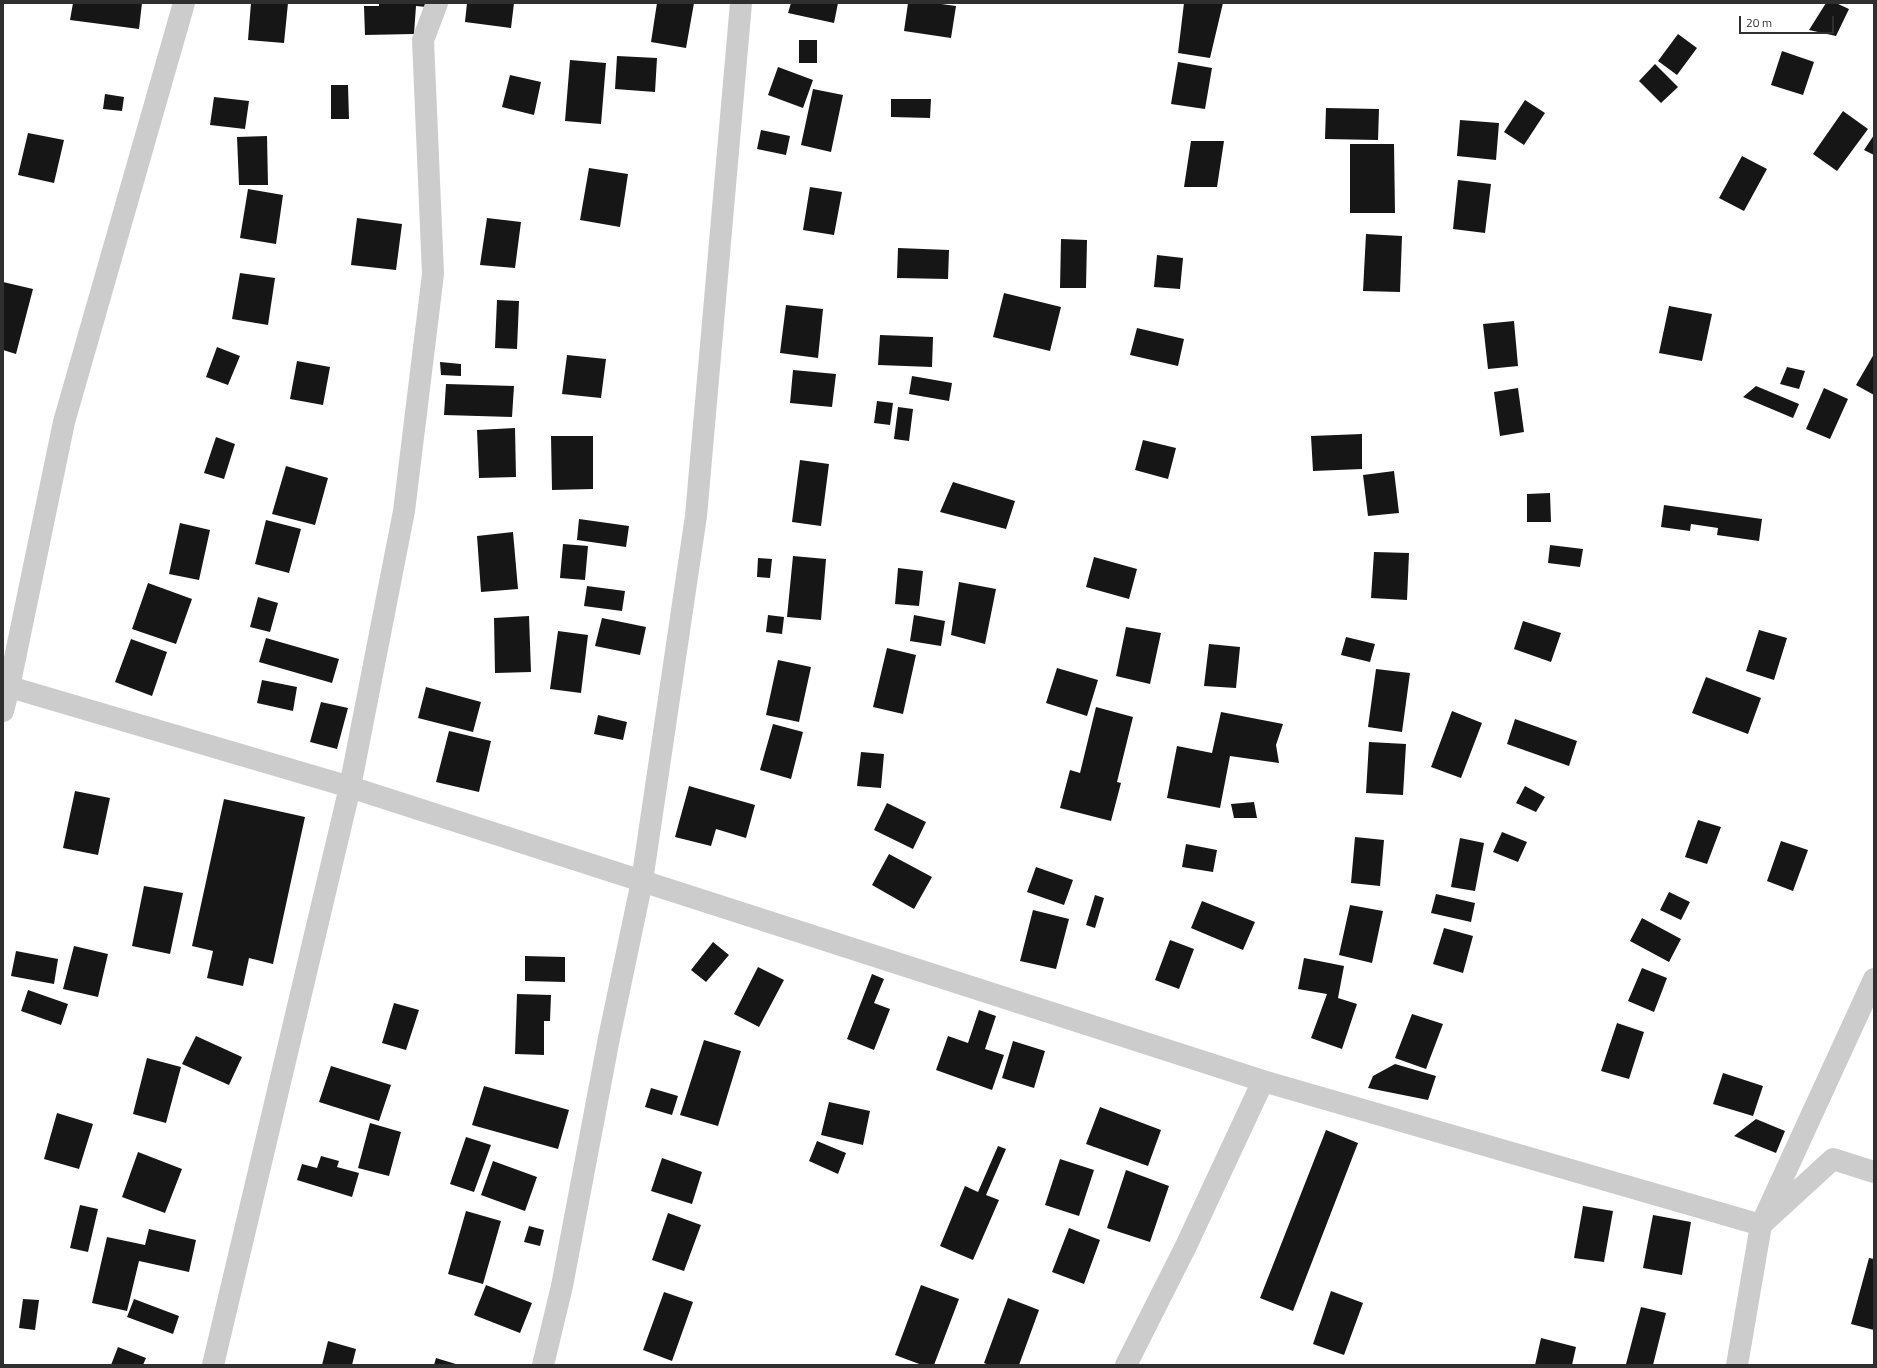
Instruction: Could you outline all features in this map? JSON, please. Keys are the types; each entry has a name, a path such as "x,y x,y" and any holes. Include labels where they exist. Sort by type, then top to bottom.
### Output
{"street":[{"path":"3,711 6,686 64,422 184,3"},
{"path":"213,1365 350,786 404,511 433,274 423,40 438,3"},
{"path":"543,1365 562,1286 609,1038 642,881 696,516 741,3"},
{"path":"6,686 350,786 1263,1081 1761,1225"},
{"path":"1737,1365 1761,1225 1874,979"},
{"path":"1126,1365 1186,1246 1263,1081"},
{"path":"1761,1225 1833,1159 1874,1172"}],"building":[{"path":"73,3 142,3 139,29 70,20"},
{"path":"251,3 288,3 284,43 248,40"},
{"path":"379,3 426,3 426,7 416,6 414,34 365,35 364,6 379,6"},
{"path":"467,3 514,3 511,28 465,22"},
{"path":"657,3 694,3 686,48 651,42"},
{"path":"791,3 838,3 834,23 788,13"},
{"path":"908,3 934,3 956,6 951,38 904,31"},
{"path":"1184,3 1223,3 1210,58 1178,53"},
{"path":"1826,3 1836,3 1849,9 1836,36 1809,30"},
{"path":"1678,34 1697,48 1677,75 1658,61"},
{"path":"799,40 817,40 817,63 799,63"},
{"path":"1782,51 1814,62 1803,95 1771,85"},
{"path":"617,56 657,58 655,92 615,89"},
{"path":"570,60 606,63 601,124 565,121"},
{"path":"1178,62 1212,68 1205,109 1171,104"},
{"path":"1655,64 1678,87 1661,103 1639,81"},
{"path":"778,67 813,80 803,108 768,95"},
{"path":"510,75 541,82 534,115 502,107"},
{"path":"331,85 348,85 349,119 331,119"},
{"path":"813,89 843,95 831,152 801,145"},
{"path":"105,94 124,97 122,111 103,109"},
{"path":"214,97 249,101 245,129 210,125"},
{"path":"891,99 931,99 930,118 891,117"},
{"path":"1525,100 1545,113 1524,145 1504,132"},
{"path":"1326,108 1379,109 1378,140 1325,139"},
{"path":"1843,111 1868,129 1837,171 1813,154"},
{"path":"1460,120 1499,123 1496,160 1457,156"},
{"path":"761,130 790,136 786,155 757,149"},
{"path":"28,133 64,140 54,183 18,175"},
{"path":"1874,135 1874,155 1864,150"},
{"path":"267,136 268,185 239,185 237,137"},
{"path":"1191,141 1224,141 1217,187 1184,187"},
{"path":"1350,144 1394,144 1395,213 1350,213"},
{"path":"1742,156 1767,169 1744,211 1719,198"},
{"path":"589,168 628,174 620,227 580,220"},
{"path":"1458,180 1491,184 1485,233 1453,229"},
{"path":"810,187 842,192 834,235 803,230"},
{"path":"248,189 283,195 276,244 240,238"},
{"path":"357,218 402,224 396,270 351,265"},
{"path":"487,218 521,222 515,268 480,265"},
{"path":"1366,234 1402,236 1400,292 1363,291"},
{"path":"1061,239 1087,240 1086,288 1060,288"},
{"path":"898,248 949,250 948,279 897,278"},
{"path":"1157,255 1183,258 1180,289 1154,287"},
{"path":"240,273 275,278 268,325 232,319"},
{"path":"3,282 33,289 16,354 3,350"},
{"path":"1004,293 1061,307 1050,351 993,337"},
{"path":"497,300 519,301 517,349 495,348"},
{"path":"786,305 823,309 818,358 780,353"},
{"path":"1669,306 1712,314 1702,361 1659,353"},
{"path":"1514,321 1518,366 1488,369 1483,324"},
{"path":"1137,328 1184,339 1178,366 1130,355"},
{"path":"880,335 933,337 932,367 878,365"},
{"path":"217,347 240,356 228,385 206,377"},
{"path":"1874,354 1874,395 1856,385"},
{"path":"567,355 606,359 601,398 562,394"},
{"path":"297,361 330,367 323,405 290,399"},
{"path":"440,362 461,364 461,376 441,375"},
{"path":"1787,367 1805,371 1799,389 1780,384"},
{"path":"793,370 836,374 832,407 790,403"},
{"path":"912,376 952,383 949,401 909,394"},
{"path":"446,384 514,386 512,417 444,415"},
{"path":"1756,386 1799,404 1793,418 1743,397"},
{"path":"1518,388 1524,432 1500,436 1494,392"},
{"path":"1824,388 1848,399 1830,439 1806,429"},
{"path":"877,401 893,403 890,425 874,423"},
{"path":"898,407 913,409 909,441 894,439"},
{"path":"515,428 516,477 479,478 477,430"},
{"path":"1362,434 1362,469 1313,471 1311,436"},
{"path":"551,436 593,436 593,489 552,490"},
{"path":"216,437 235,444 224,479 204,473"},
{"path":"1143,440 1176,448 1168,479 1135,470"},
{"path":"800,460 829,464 821,526 792,522"},
{"path":"286,466 328,478 315,525 272,514"},
{"path":"1394,471 1399,513 1368,516 1363,475"},
{"path":"953,482 1015,501 1006,529 940,512"},
{"path":"1550,493 1551,522 1527,522 1527,494"},
{"path":"1664,505 1762,519 1759,541 1717,535 1718,528 1691,524 1690,531 1661,527"},
{"path":"579,519 629,526 626,547 577,540"},
{"path":"266,520 301,529 289,573 255,564"},
{"path":"180,523 210,530 199,580 169,574"},
{"path":"513,532 518,589 481,592 477,536"},
{"path":"563,544 588,546 585,580 560,578"},
{"path":"1550,545 1583,549 1580,567 1548,563"},
{"path":"1374,552 1409,553 1407,600 1371,598"},
{"path":"793,556 826,559 821,620 787,617"},
{"path":"1094,557 1137,569 1129,599 1086,587"},
{"path":"758,558 772,559 770,578 757,577"},
{"path":"898,568 923,571 919,606 895,604"},
{"path":"959,582 996,589 985,644 951,635"},
{"path":"148,583 192,599 176,644 132,629"},
{"path":"587,586 625,591 622,611 584,606"},
{"path":"258,597 278,603 270,632 250,627"},
{"path":"768,615 784,617 782,634 766,632"},
{"path":"914,615 945,621 941,646 910,641"},
{"path":"529,616 531,672 495,673 494,618"},
{"path":"602,618 646,627 640,655 595,646"},
{"path":"1523,621 1561,633 1551,662 1514,649"},
{"path":"1126,627 1161,633 1150,684 1116,676"},
{"path":"1759,630 1787,638 1774,680 1746,671"},
{"path":"558,631 588,635 581,693 550,689"},
{"path":"1346,637 1375,644 1370,662 1341,655"},
{"path":"266,638 339,659 332,683 259,662"},
{"path":"131,639 167,652 152,696 115,682"},
{"path":"1209,644 1240,647 1236,688 1204,686"},
{"path":"887,648 916,655 903,714 873,707"},
{"path":"778,660 811,667 799,722 766,715"},
{"path":"1057,668 1098,680 1087,716 1046,703"},
{"path":"1376,669 1410,673 1402,732 1368,727"},
{"path":"1706,677 1761,698 1748,734 1692,713"},
{"path":"262,680 297,687 293,711 257,703"},
{"path":"426,687 481,702 473,732 418,718"},
{"path":"321,702 348,708 337,749 310,742"},
{"path":"1096,707 1133,717 1117,782 1121,783 1111,821 1060,808 1070,770 1080,773"},
{"path":"1452,711 1482,723 1461,778 1431,767"},
{"path":"1221,712 1283,724 1276,745 1279,763 1230,756 1220,808 1167,798 1177,746 1212,753"},
{"path":"598,715 627,722 623,740 594,734"},
{"path":"1515,719 1577,741 1569,766 1507,744"},
{"path":"773,724 803,732 791,779 760,770"},
{"path":"449,731 491,741 479,792 436,782"},
{"path":"1369,742 1406,744 1403,795 1366,793"},
{"path":"861,752 884,754 881,788 857,786"},
{"path":"689,786 755,805 746,838 716,829 711,846 675,837"},
{"path":"1525,786 1545,797 1536,812 1516,803"},
{"path":"75,791 110,798 98,855 63,848"},
{"path":"224,799 305,817 273,964 249,958 243,986 207,978 213,951 192,946"},
{"path":"1254,802 1257,818 1234,818 1231,804"},
{"path":"887,803 926,822 913,849 874,830"},
{"path":"1698,820 1721,827 1707,864 1685,857"},
{"path":"1502,832 1527,842 1518,862 1493,852"},
{"path":"1355,837 1384,840 1380,886 1351,883"},
{"path":"1460,838 1484,843 1475,891 1451,887"},
{"path":"1781,841 1808,850 1793,891 1767,881"},
{"path":"1186,844 1217,850 1213,872 1182,867"},
{"path":"889,854 932,877 914,909 872,885"},
{"path":"1036,867 1073,880 1064,905 1027,892"},
{"path":"144,886 183,893 170,954 132,946"},
{"path":"1669,892 1690,902 1681,920 1660,910"},
{"path":"1436,894 1475,903 1471,922 1431,913"},
{"path":"1095,895 1104,898 1095,928 1086,925"},
{"path":"1202,901 1255,922 1243,950 1191,928"},
{"path":"1350,905 1383,911 1372,963 1339,955"},
{"path":"1033,910 1069,919 1056,969 1020,961"},
{"path":"1642,918 1681,939 1669,962 1630,941"},
{"path":"1444,928 1473,936 1463,973 1433,964"},
{"path":"1170,940 1194,949 1179,989 1155,980"},
{"path":"713,942 729,955 706,982 691,970"},
{"path":"74,946 108,954 98,997 63,989"},
{"path":"16,951 58,959 54,984 11,976"},
{"path":"525,956 565,957 565,982 525,981"},
{"path":"1304,958 1344,966 1338,998 1357,1004 1342,1049 1311,1038 1327,994 1298,989"},
{"path":"758,967 784,980 759,1027 734,1014"},
{"path":"1642,968 1667,978 1654,1012 1628,1001"},
{"path":"872,974 884,979 874,1003 890,1009 874,1050 847,1039"},
{"path":"28,990 68,1004 61,1025 21,1011"},
{"path":"517,994 551,995 550,1021 544,1021 544,1055 515,1054"},
{"path":"394,1003 419,1010 406,1050 382,1043"},
{"path":"979,1010 996,1016 985,1049 1004,1055 992,1090 936,1070 948,1036 968,1043"},
{"path":"1412,1014 1443,1024 1426,1069 1395,1058"},
{"path":"1617,1023 1644,1032 1629,1079 1601,1071"},
{"path":"196,1036 242,1057 229,1085 182,1064"},
{"path":"704,1040 741,1051 718,1126 680,1115"},
{"path":"1013,1041 1045,1051 1034,1088 1002,1078"},
{"path":"147,1058 181,1067 166,1123 133,1114"},
{"path":"1395,1064 1436,1076 1428,1100 1368,1088 1373,1076"},
{"path":"331,1066 391,1085 379,1121 319,1102"},
{"path":"1723,1073 1763,1086 1753,1116 1713,1104"},
{"path":"484,1086 569,1110 558,1149 472,1125"},
{"path":"651,1088 678,1096 672,1115 645,1107"},
{"path":"829,1102 870,1111 863,1145 821,1135"},
{"path":"1100,1107 1161,1130 1148,1166 1086,1144"},
{"path":"57,1113 93,1124 79,1169 44,1159"},
{"path":"1756,1119 1785,1131 1776,1153 1734,1136"},
{"path":"370,1123 401,1132 389,1176 358,1168"},
{"path":"1326,1130 1358,1143 1293,1311 1260,1298"},
{"path":"466,1137 491,1145 474,1192 450,1184"},
{"path":"817,1141 846,1153 838,1174 809,1161"},
{"path":"998,1146 1006,1149 986,1195 999,1200 973,1260 940,1246 965,1186 978,1192"},
{"path":"138,1152 182,1169 165,1213 122,1197"},
{"path":"321,1156 339,1161 337,1167 359,1173 352,1197 297,1180 302,1164 317,1168"},
{"path":"662,1158 702,1172 692,1204 651,1191"},
{"path":"1060,1159 1094,1170 1079,1216 1045,1205"},
{"path":"493,1161 537,1177 525,1211 481,1195"},
{"path":"1126,1170 1169,1186 1150,1242 1107,1228"},
{"path":"80,1205 98,1209 88,1252 70,1248"},
{"path":"1583,1206 1613,1211 1604,1262 1574,1258"},
{"path":"466,1211 501,1221 483,1284 448,1274"},
{"path":"668,1213 701,1225 684,1271 652,1260"},
{"path":"1653,1215 1691,1222 1682,1275 1643,1268"},
{"path":"529,1226 544,1230 540,1246 524,1242"},
{"path":"1069,1228 1100,1240 1084,1284 1052,1272"},
{"path":"149,1229 196,1240 189,1272 139,1261 127,1311 92,1303 107,1237 145,1245"},
{"path":"1869,1258 1874,1259 1874,1330 1851,1324"},
{"path":"486,1285 532,1303 520,1333 474,1315"},
{"path":"921,1285 959,1299 934,1365 922,1365 895,1355"},
{"path":"1331,1291 1363,1303 1344,1355 1313,1344"},
{"path":"664,1292 693,1302 672,1361 643,1350"},
{"path":"1008,1298 1039,1310 1019,1365 989,1365 984,1363"},
{"path":"23,1299 39,1300 35,1330 19,1328"},
{"path":"134,1299 179,1316 173,1334 127,1317"},
{"path":"1641,1307 1666,1313 1653,1365 1626,1364"},
{"path":"1541,1338 1576,1347 1572,1365 1535,1365"},
{"path":"328,1341 356,1349 352,1365 322,1365"},
{"path":"118,1347 146,1358 143,1365 111,1365"},
{"path":"436,1358 459,1365 434,1365"}]}
